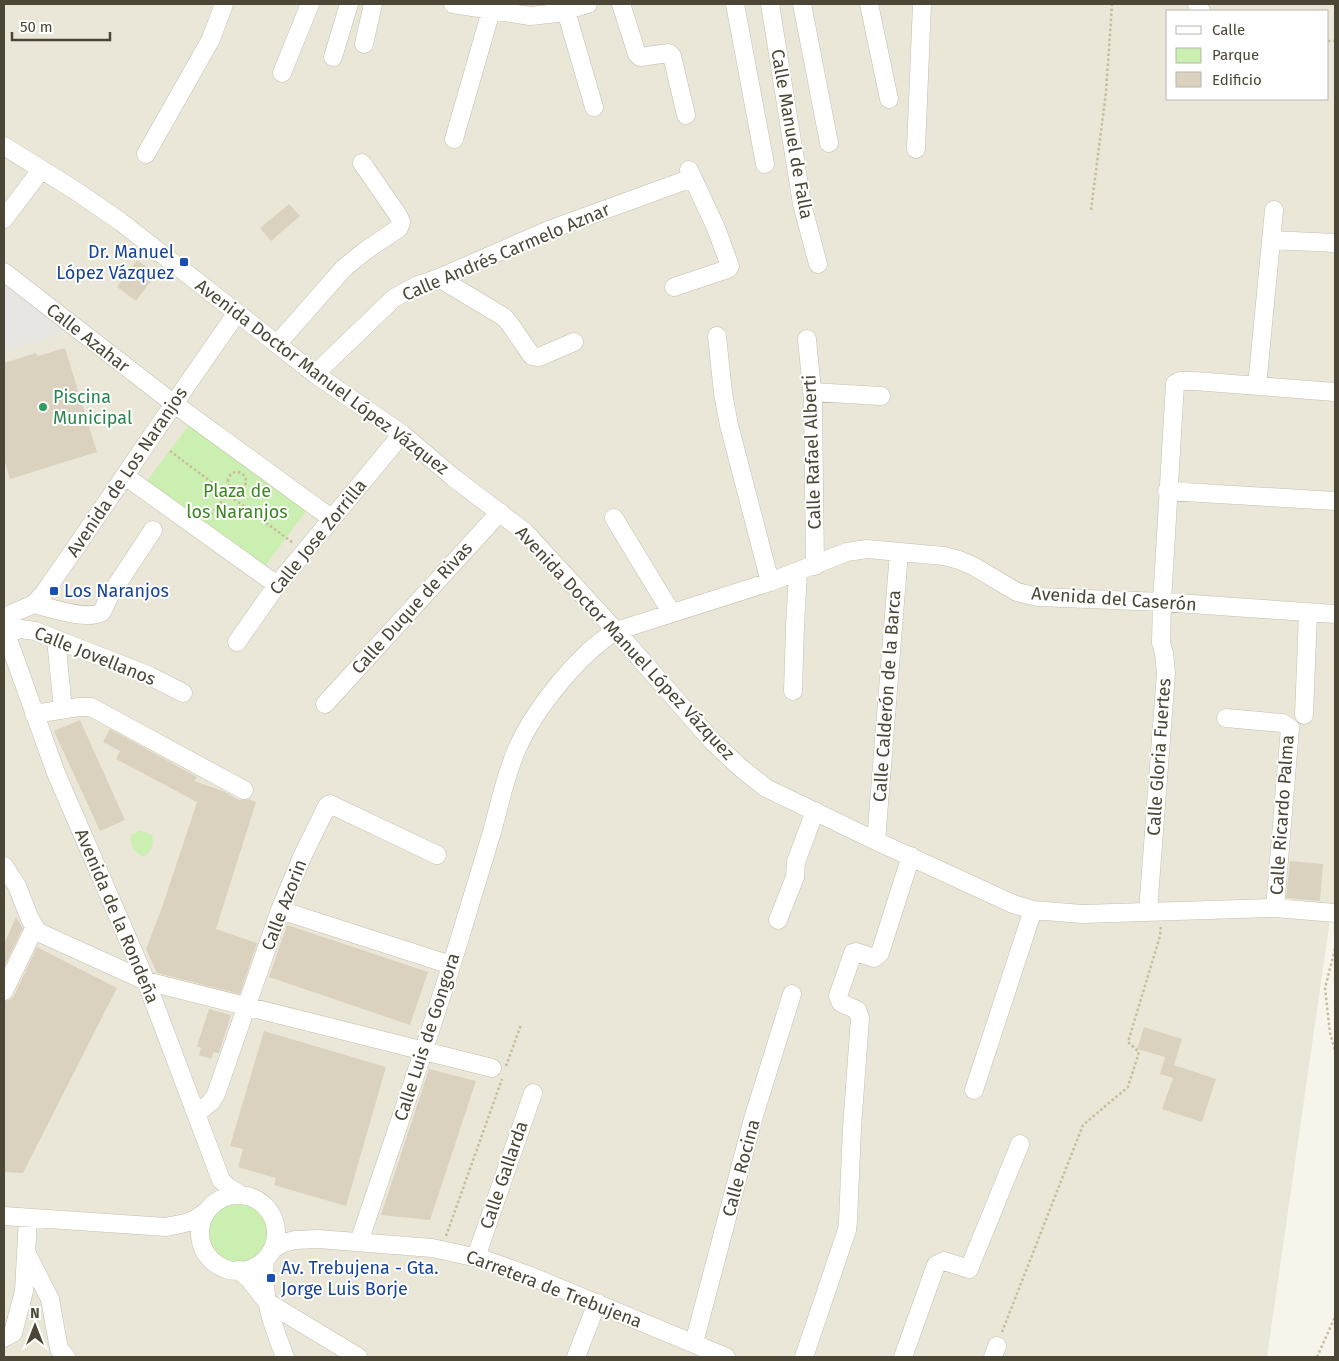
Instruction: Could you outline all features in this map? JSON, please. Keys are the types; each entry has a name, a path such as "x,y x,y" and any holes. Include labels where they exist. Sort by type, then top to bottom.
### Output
{"street":[{"path":"146,154 211,39 224,4"},
{"path":"282,73 310,4"},
{"path":"333,57 349,4"},
{"path":"364,44 373,4"},
{"path":"453,4 530,16 588,4"},
{"path":"621,4 637,54 640,57 669,53 672,56 686,115"},
{"path":"734,4 764,164"},
{"name":"Calle Manuel de Falla","path":"770,4 802,204 818,264"},
{"path":"802,4 829,143"},
{"path":"870,4 889,99"},
{"path":"916,149 922,4"},
{"path":"554,10 594,107"},
{"path":"454,139 491,11"},
{"name":"Avenida Doctor Manuel López Vázquez","path":"4,146 121,222 278,343 315,374 402,434 454,478 525,532 616,631 713,742 766,788 1013,904 1033,910 1082,914 1275,908 1335,913"},
{"path":"278,343 344,268 365,251 400,228 401,222 398,215 362,163"},
{"path":"4,219 40,170"},
{"name":"Calle Andrés Carmelo Aznar","path":"315,374 394,298 418,285 690,174 716,228 730,266 674,287"},
{"path":"1274,210 1257,386 1335,392"},
{"path":"1271,240 1335,243"},
{"name":"Calle Azahar","path":"4,272 174,403 331,518"},
{"path":"439,278 504,317 532,356 539,357 574,342"},
{"name":"Avenida de Los Naranjos","path":"34,604 237,313"},
{"path":"717,336 723,393 729,424 770,582"},
{"name":"Calle Rafael Alberti","path":"807,339 812,392 815,566"},
{"name":"Calle Gloria Fuertes","path":"1155,911 1166,673 1161,643 1162,602 1167,492 1175,384 1180,380 1194,380 1257,386"},
{"path":"812,392 881,396"},
{"name":"Calle Jose Zorrilla","path":"237,642 277,586 402,434"},
{"path":"125,476 277,586"},
{"path":"1167,492 1335,501"},
{"name":"Calle Duque de Rivas","path":"325,704 500,512"},
{"path":"614,518 672,612"},
{"path":"4,626 34,604 92,616 102,612 110,595 153,530"},
{"name":"Avenida del Caserón","path":"616,631 770,582 848,552 867,550 944,556 959,560 1017,592 1038,597 1162,602 1335,614"},
{"name":"Calle Calderón de la Barca","path":"876,841 898,552"},
{"path":"793,691 798,572"},
{"path":"1304,715 1308,612"},
{"name":"Calle Jovellanos","path":"4,626 29,629 56,639 150,676 183,693"},
{"name":"Avenida de la Rondeña","path":"4,626 56,773 146,981 221,1180 241,1195"},
{"name":"Calle Luis de Gongora","path":"359,1242 451,965 492,830 504,781 518,747 534,719 574,667 603,639 616,631"},
{"path":"56,639 63,709"},
{"path":"34,714 91,707 244,790"},
{"name":"Calle Ricardo Palma","path":"1226,718 1282,722 1290,728 1275,908"},
{"name":"Calle Azorin","path":"196,1114 211,1102 216,1094 280,910 302,857 327,806 330,804 437,855"},
{"path":"778,920 795,877 796,862 815,811"},
{"path":"804,1357 847,1230 848,1220 860,1018 856,1010 840,1003 838,996 853,953 856,952 874,958 880,953 911,856"},
{"path":"4,866 17,886 30,919 38,932 146,981 492,1068"},
{"path":"280,910 451,965"},
{"path":"974,1090 1033,910"},
{"path":"4,991 35,927"},
{"name":"Calle Rocina","path":"694,1343 753,1119 792,994"},
{"name":"Calle Gallarda","path":"476,1257 533,1093"},
{"path":"903,1357 936,1265 944,1261 969,1269 1020,1144"},
{"path":"4,1216 166,1228 186,1224 194,1220 217,1201 228,1196 241,1195 262,1203 270,1212 276,1231 263,1276 269,1315 285,1357"},
{"path":"208,1209 202,1220 200,1232 206,1253 213,1262 223,1268 245,1270 256,1266 269,1254"},
{"path":"4,1338 13,1333 24,1291 28,1218"},
{"name":"Carretera de Trebujena","path":"274,1222 291,1231 310,1235 318,1239"},
{"path":"166,1228 190,1237 203,1246"},
{"name":"Carretera de Trebujena","path":"269,1254 283,1243 295,1240 318,1239 441,1250 476,1257 533,1278 726,1357"},
{"path":"27,1253 50,1299 59,1349 66,1357"},
{"path":"239,1270 249,1279 267,1302 358,1357"},
{"path":"576,1357 597,1304"}],"path":[{"path":"1091,210 1106,92 1112,4"},
{"path":"170,451 304,552"},
{"path":"232,473 243,474 246,477 246,485 239,490 232,488 228,481 232,473"},
{"path":"200,530 232,488"},
{"path":"995,1352 1083,1125 1128,1087 1139,1052 1128,1042 1160,936 1155,911"},
{"path":"1335,949 1325,988 1330,1033 1335,1050"},
{"path":"441,1250 521,1025"},
{"path":"1316,1357 1335,1316"}],"shaded area":[{"path":"4,4 1335,4 1335,920 1330,920 1267,1357 4,1357"},
{"path":"4,283 68,332 4,351"}],"green space":[{"name":"Plaza de los Naranjos","path":"192,421 309,507 263,569 146,482"},
{"path":"140,830 152,835 153,839 150,850 143,857 135,850 131,842 131,835"},
{"path":"239,1201 257,1207 265,1215 271,1233 265,1251 257,1259 239,1265 221,1259 213,1251 207,1233 213,1215 221,1207"}],"building":[{"path":"289,204 300,216 271,241 260,228"},
{"path":"137,260 156,274 136,301 117,287"},
{"name":"Piscina Municipal","path":"65,348 97,452 10,479 4,459 4,363 36,353 38,356"},
{"path":"80,720 125,820 100,831 54,731"},
{"path":"110,729 197,777 194,781 223,791 239,800 249,799 256,802 216,929 257,943 240,994 157,973 146,949 197,802 116,759 120,751 103,742"},
{"path":"1290,861 1323,864 1320,901 1286,898"},
{"path":"16,917 23,928 4,967 4,944"},
{"path":"287,925 428,972 410,1025 269,977"},
{"path":"37,947 117,988 23,1173 4,1172 4,1001 10,1000 14,996"},
{"path":"209,1009 231,1015 219,1053 214,1052 211,1059 199,1055 201,1048 197,1046"},
{"path":"1144,1027 1182,1039 1174,1065 1216,1079 1202,1122 1162,1109 1173,1078 1160,1074 1165,1057 1137,1049"},
{"path":"264,1031 386,1067 346,1206 274,1185 276,1178 238,1167 243,1149 230,1146"},
{"path":"429,1069 476,1081 430,1220 381,1215"}],"place":[{"name":"Dr. Manuel López Vázquez","path":"184,262"},
{"name":"Piscina Municipal","path":"43,407"},
{"name":"Los Naranjos","path":"54,591"},
{"name":"Av. Trebujena - Gta. Jorge Luis Borje","path":"271,1278"}]}
